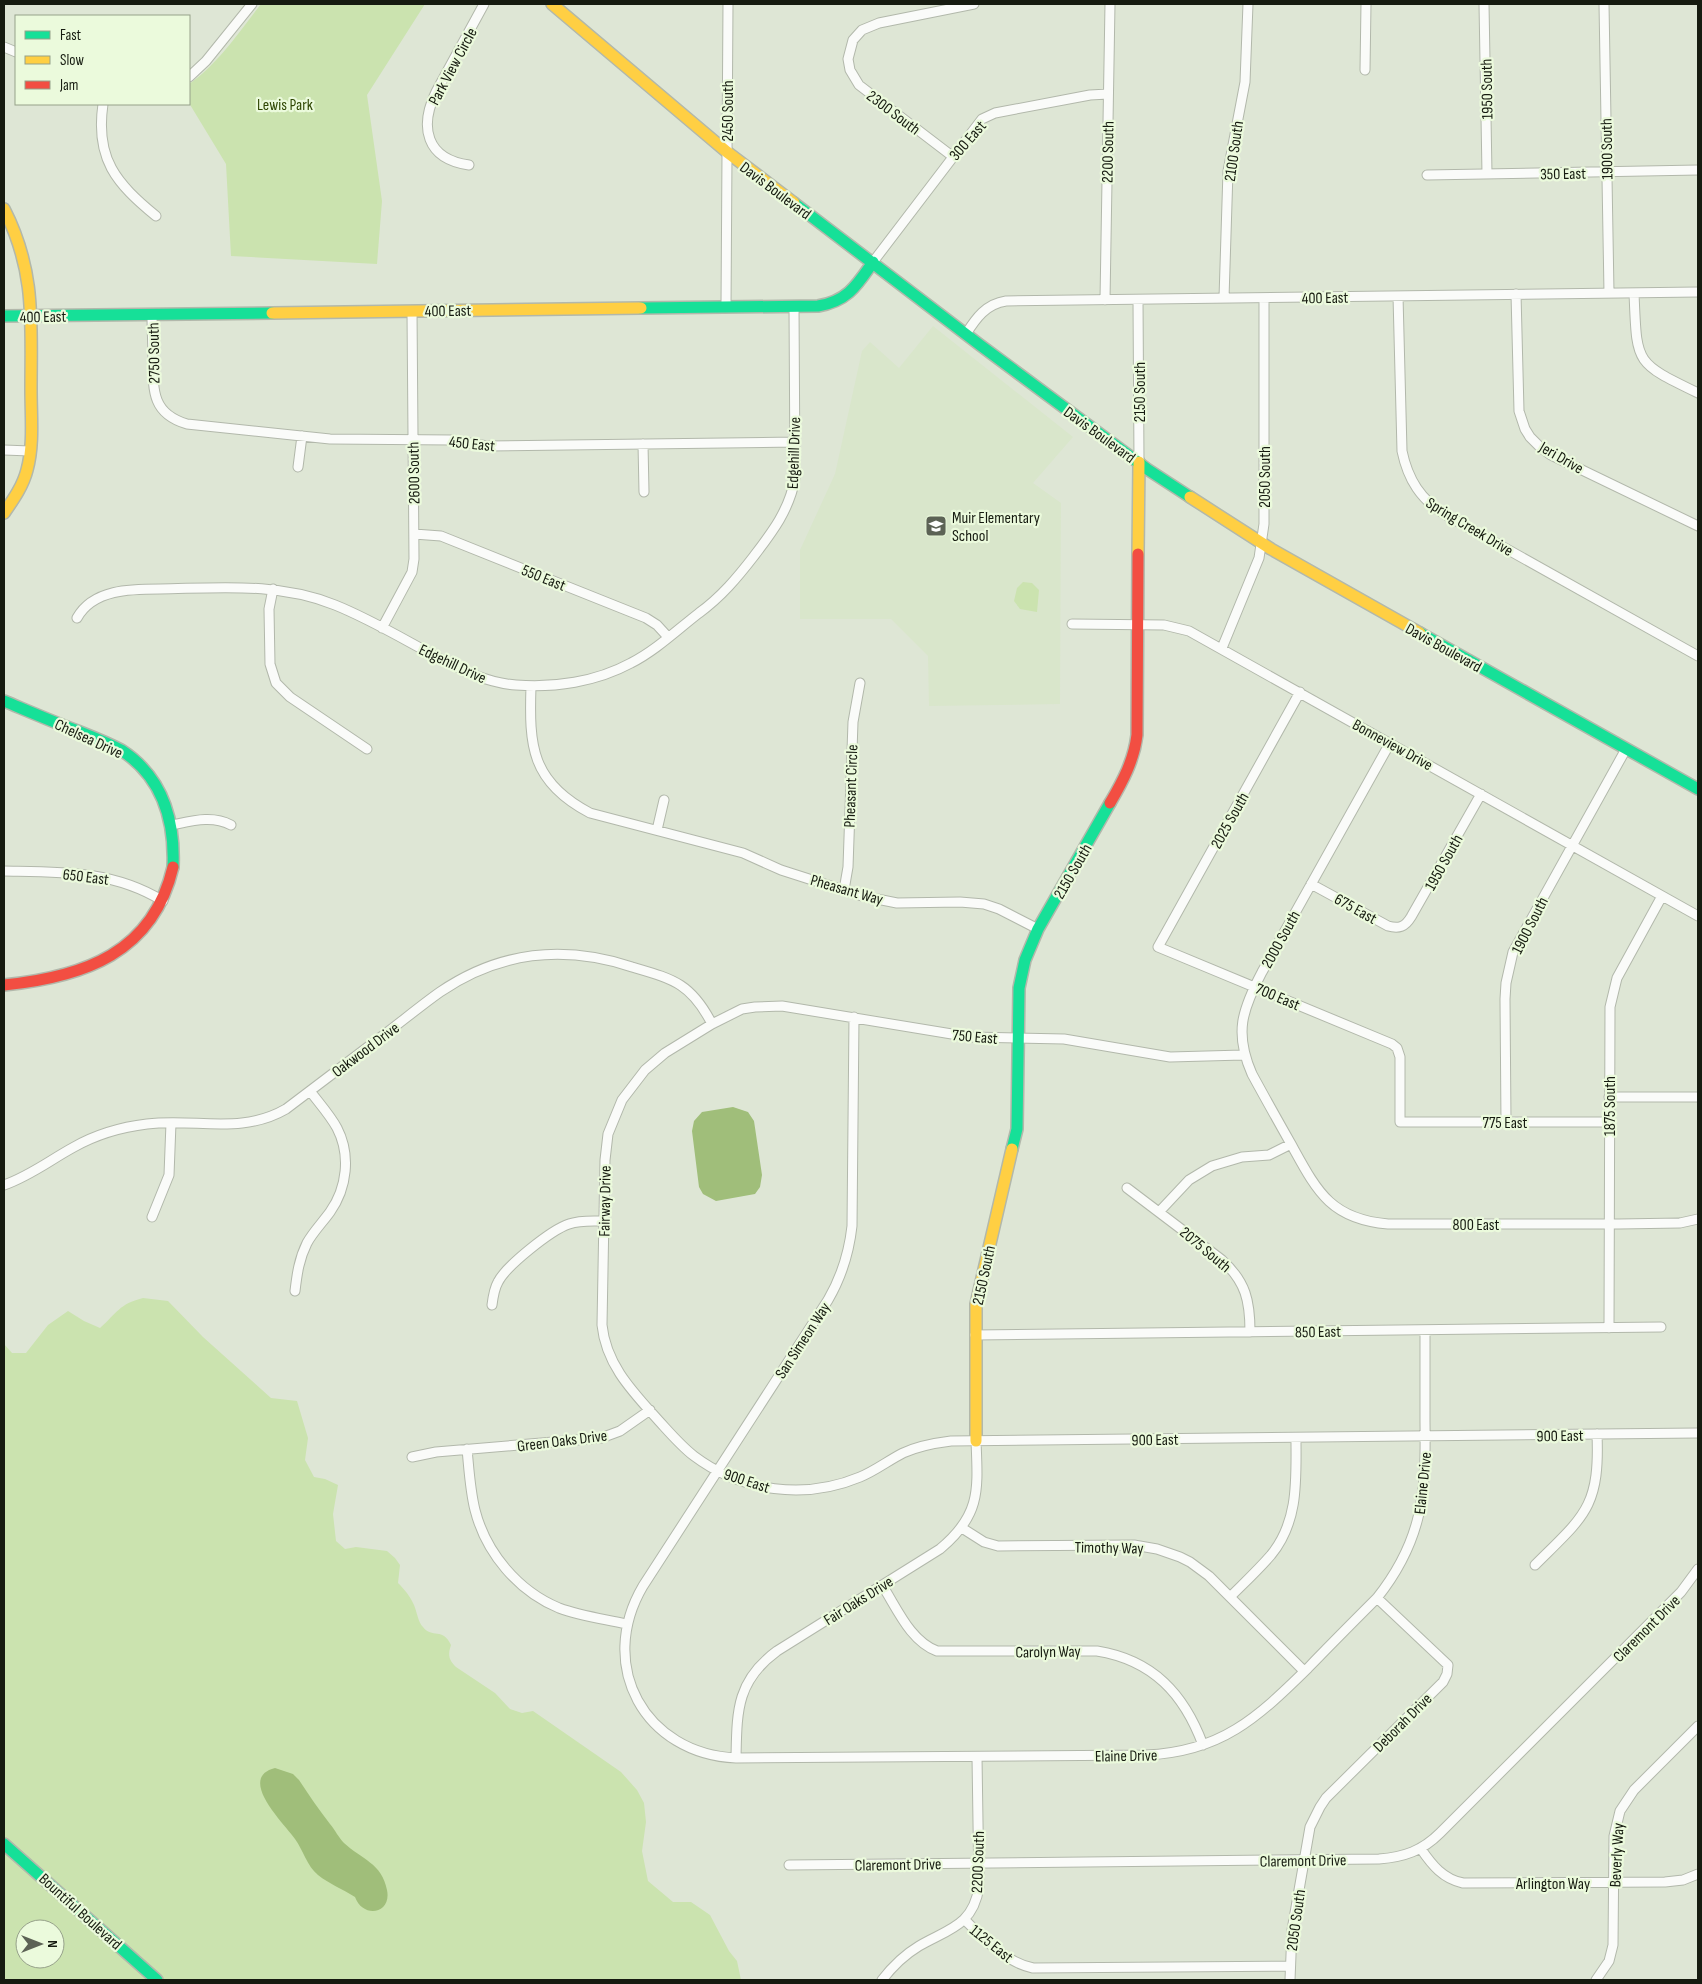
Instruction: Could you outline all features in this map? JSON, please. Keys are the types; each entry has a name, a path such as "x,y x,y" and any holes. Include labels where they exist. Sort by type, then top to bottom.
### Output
{"street":[{"path":"190,76 206,61 252,4"},
{"name":"Park View Circle","path":"469,165 449,161 437,151 429,137 427,120 430,104 484,4"},
{"name":"Davis Boulevard","path":"552,4 727,152 966,334 1139,462 1262,542 1359,600 1698,789"},
{"name":"2450 South","path":"726,307 728,4"},
{"name":"2300 South","path":"952,156 859,85 850,70 848,59 853,40 867,27 879,22 974,4"},
{"name":"2200 South","path":"1105,300 1110,4"},
{"name":"2100 South","path":"1224,298 1228,171 1245,82 1248,4"},
{"path":"1365,70 1366,4"},
{"name":"1950 South","path":"1484,4 1487,174"},
{"name":"1900 South","path":"1604,4 1609,293"},
{"name":"300 East","path":"872,262 978,122 990,115 1090,95 1108,94"},
{"path":"103,105 101,134 108,163 123,186 156,216"},
{"name":"350 East","path":"1427,175 1698,170"},
{"path":"4,209 14,226 23,253 29,280 32,316 30,452 28,467 21,486 4,513"},
{"name":"400 East","path":"4,316 826,305 838,302 851,291 872,262"},
{"name":"400 East","path":"966,334 984,310 997,302 1698,292"},
{"path":"1634,293 1636,337 1642,357 1656,372 1698,393"},
{"name":"Jeri Drive","path":"1516,294 1518,402 1522,420 1530,437 1551,455 1698,526"},
{"name":"Spring Creek Drive","path":"1398,296 1402,451 1408,475 1420,495 1446,515 1698,656"},
{"name":"2050 South","path":"1222,648 1259,558 1262,542 1265,504 1264,298"},
{"name":"2150 South","path":"976,1441 975,1335 978,1292 1016,1130 1018,1002 1022,974 1038,929 1130,765 1135,751 1138,719 1139,624 1138,300"},
{"name":"Edgehill Drive","path":"77,618 88,603 122,591 273,589 322,600 349,611 478,677 514,686 564,684 607,673 631,663 668,637 725,592 779,522 793,491 795,478 794,306"},
{"name":"2600 South","path":"382,628 412,572 414,559 412,311"},
{"name":"2750 South","path":"152,314 154,392 158,404 170,416"},
{"name":"450 East","path":"170,416 187,424 344,440 452,440 487,446 795,442"},
{"path":"298,467 302,436"},
{"path":"643,444 644,492"},
{"path":"4,450 30,452"},
{"name":"550 East","path":"414,534 441,536 646,618 657,625 668,637"},
{"path":"273,589 269,609 270,664 276,683 290,697 366,749"},
{"name":"Bonneview Drive","path":"1072,624 1139,624 1176,627 1188,631 1222,648 1698,916"},
{"name":"Pheasant Circle","path":"844,890 848,868 853,722 860,683"},
{"name":"Pheasant Way","path":"531,686 530,724 533,751 544,775 555,788 575,805 590,813 743,853 781,870 862,896 897,902 984,904 999,909 1038,929"},
{"name":"2025 South","path":"1158,947 1300,692"},
{"name":"Chelsea Drive","path":"4,701 107,743 126,754 141,767 154,783 164,801 172,825 174,862 170,884 163,901 151,920 138,936 108,958 58,977 4,985"},
{"name":"2000 South","path":"1291,1144 1252,1074 1244,1055 1242,1026 1244,1012 1254,986 1390,743"},
{"name":"1900 South","path":"1506,1122 1505,999 1509,967 1520,937 1626,749"},
{"name":"1950 South","path":"1402,927 1412,917 1481,794"},
{"path":"657,830 664,800"},
{"path":"172,825 208,819 216,819 231,824"},
{"name":"650 East","path":"4,871 68,872 98,875 138,887 163,901"},
{"name":"675 East","path":"1311,884 1388,926 1402,927"},
{"name":"1875 South","path":"1609,1328 1609,1021 1613,992 1620,971 1662,896"},
{"name":"700 East","path":"1158,947 1386,1041 1397,1048 1400,1057 1400,1122"},
{"name":"Oakwood Drive","path":"4,1185 29,1175 72,1148 104,1134 138,1125 171,1123 236,1124 260,1121 286,1109 441,991 475,972 494,965 528,957 562,954 591,956 663,976 682,985 695,996 712,1024"},
{"name":"750 East","path":"712,1024 742,1009 782,1006 970,1037 1064,1039 1170,1057 1244,1055"},
{"name":"San Simeon Way","path":"626,1624 640,1591 836,1287 846,1260 852,1226 854,1017"},
{"name":"Fairway Drive","path":"650,1410 617,1370 605,1344 602,1325 606,1147 612,1122 622,1100 645,1070 665,1054 712,1024"},
{"path":"295,1292 298,1268 302,1255 311,1236 336,1202 344,1183 345,1172 344,1149 338,1130 310,1091"},
{"path":"1609,1097 1698,1097"},
{"name":"775 East","path":"1400,1122 1609,1122"},
{"path":"152,1217 169,1175 171,1123"},
{"path":"1159,1212 1189,1180 1212,1166 1242,1156 1269,1155 1291,1144"},
{"name":"800 East","path":"1291,1144 1320,1193 1346,1214 1368,1221 1398,1225 1609,1224 1680,1223 1698,1219"},
{"name":"2075 South","path":"1127,1188 1222,1260 1238,1277 1246,1291 1250,1306 1250,1332"},
{"path":"492,1305 497,1283 504,1273 548,1235 561,1227 575,1222 603,1221"},
{"name":"850 East","path":"975,1335 1661,1327"},
{"name":"Elaine Drive","path":"626,1624 624,1654 631,1684 641,1705 655,1724 666,1734 690,1749 720,1758 1146,1755 1175,1753 1202,1745 1227,1735 1249,1722 1270,1705 1377,1598 1388,1584 1405,1555 1417,1525 1425,1479 1424,1330"},
{"name":"900 East","path":"650,1410 688,1451 717,1471 743,1482 768,1488 793,1490 817,1489 841,1484 862,1476 914,1449 951,1441 1698,1433"},
{"name":"Green Oaks Drive","path":"412,1457 436,1452 576,1442 601,1438 620,1431 650,1410"},
{"path":"1535,1565 1576,1524 1589,1504 1598,1473 1597,1434"},
{"path":"1230,1597 1271,1555 1287,1530 1295,1501 1296,1438"},
{"name":"Fair Oaks Drive","path":"736,1758 739,1705 745,1686 756,1669 777,1651 940,1549 962,1528 969,1517 977,1491 976,1441"},
{"path":"467,1449 472,1494 479,1524 492,1550 508,1572 528,1589 559,1608 626,1624"},
{"name":"Timothy Way","path":"962,1528 984,1542 998,1546 1134,1545 1157,1549 1190,1562 1209,1576 1304,1671"},
{"name":"Claremont Drive","path":"789,1865 1304,1860 1390,1858 1412,1854 1440,1833 1681,1592 1698,1569"},
{"name":"Carolyn Way","path":"882,1585 914,1634 924,1645 937,1651 1097,1651 1110,1653 1136,1662 1148,1669 1171,1688 1196,1727 1202,1745"},
{"name":"Deborah Drive","path":"1304,1860 1310,1827 1326,1798 1443,1682 1448,1670 1448,1665 1377,1598"},
{"name":"Beverly Way","path":"1596,1980 1609,1961 1613,1945 1615,1827 1624,1803 1634,1790 1698,1726"},
{"name":"2200 South","path":"965,1920 978,1896 977,1757"},
{"name":"Bountiful Boulevard","path":"4,1844 157,1980"},
{"name":"Arlington Way","path":"1421,1849 1433,1865 1447,1878 1463,1883 1674,1882 1698,1874"},
{"name":"2050 South","path":"1290,1980 1292,1930 1304,1860"},
{"path":"882,1980 909,1953 965,1920"},
{"name":"1125 East","path":"965,1920 1006,1957 1019,1964 1033,1968 1290,1966"}],"shaded area":[{"name":"Muir Elementary School","path":"933,326 1073,437 1033,483 1061,503 1060,704 929,706 928,656 891,619 800,619 800,550 835,474 862,351 870,342 899,368"},
{"path":"733,1107 748,1112 754,1121 762,1175 760,1187 755,1194 716,1201 703,1194 699,1187 692,1131 694,1121 702,1112"},
{"path":"275,1768 293,1774 342,1841 376,1867 387,1890 387,1898 381,1909 370,1911 364,1909 355,1897 322,1878 314,1871 298,1843 274,1813 262,1791 260,1781 264,1773"}],"green space":[{"name":"Lewis Park","path":"261,4 425,4 367,95 382,201 377,264 231,256 226,164 190,105 190,83 219,57"},
{"path":"1023,582 1032,583 1039,590 1037,612 1020,609 1014,601 1017,588"},
{"path":"143,1298 168,1301 203,1337 271,1398 297,1401 308,1438 305,1460 314,1477 325,1479 338,1485 333,1514 336,1541 345,1549 356,1547 387,1551 400,1565 398,1583 411,1599 421,1625 430,1632 445,1636 451,1645 450,1659 456,1667 495,1693 510,1709 522,1713 533,1711 621,1772 637,1790 644,1803 646,1822 642,1851 648,1881 673,1902 691,1902 710,1915 729,1951 737,1961 741,1980 4,1980 4,1344 12,1353 26,1353 48,1325 68,1311 100,1328 129,1303"}],"traffic: fast":[{"path":"794,203 1147,469 1190,497"},
{"path":"641,308 818,306 837,300 851,291 873,262"},
{"path":"4,316 272,313"},
{"path":"1420,633 1698,789"},
{"path":"4,701 110,744 135,761 147,773 164,801 172,833 173,867"},
{"path":"1012,1149 1017,1129 1019,988 1025,960 1038,929 1110,803"},
{"path":"4,1844 157,1980"}],"traffic: slow":[{"path":"552,4 727,152 794,203"},
{"path":"4,209 22,254 30,298 32,430 31,450 23,482 4,513"},
{"path":"272,313 641,308"},
{"path":"1138,554 1139,462"},
{"path":"1190,497 1271,549 1420,633"},
{"path":"976,1441 976,1304 1012,1149"}],"traffic: jam":[{"path":"1110,803 1127,770 1137,735 1138,554"},
{"path":"4,985 61,975 87,967 111,955 132,940 149,921 163,896 173,867"}],"place":[{"name":"Muir Elementary School","path":"936,526"}]}
